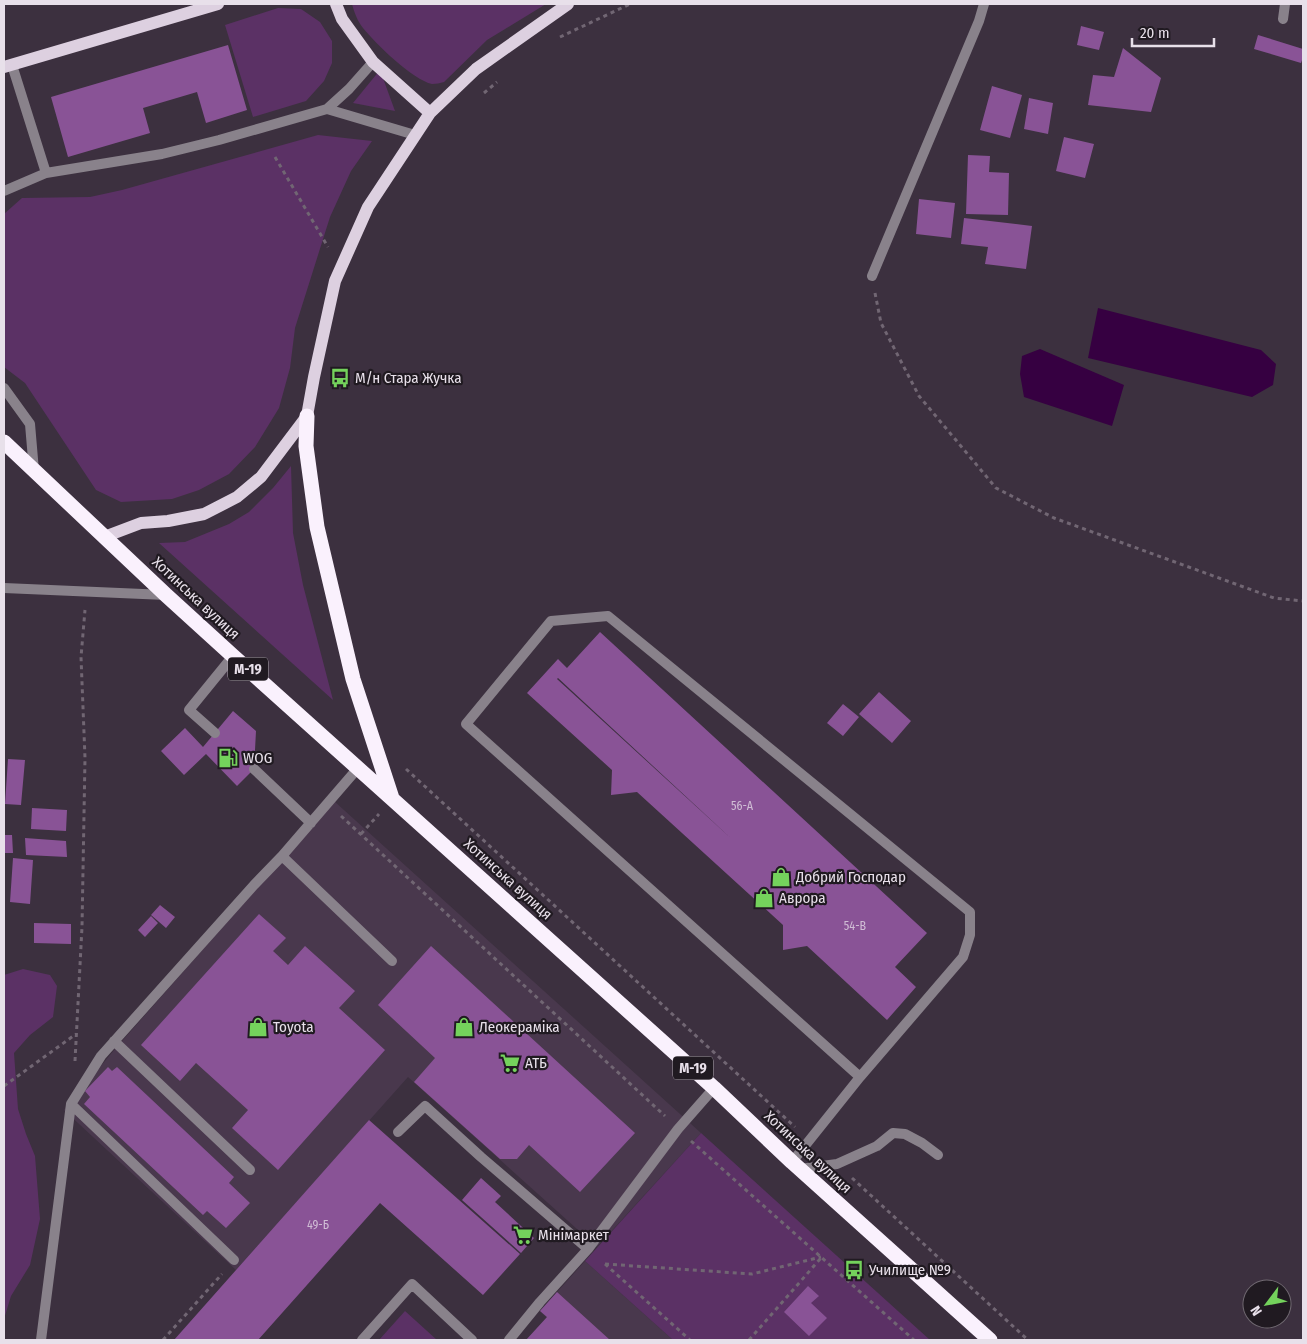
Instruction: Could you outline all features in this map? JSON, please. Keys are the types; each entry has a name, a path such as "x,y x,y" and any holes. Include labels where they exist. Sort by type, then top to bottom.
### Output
{"highway":[{"path":"306,416 306,446 317,527 353,679 393,799"},
{"name":"Хотинська вулиця","path":"4,442 166,595 714,1088 796,1165 990,1340"}],"main road":[{"path":"8,66 218,4"},
{"path":"336,4 342,19 373,62 430,113"},
{"path":"104,537 142,523 204,514 237,497 261,477 306,416 336,281 368,207 430,113 476,69 568,4"}],"street":[{"path":"872,276 976,30 984,4"},
{"path":"1283,19 1285,4"},
{"path":"4,191 46,173 162,154 219,140 327,108 348,90 373,62"},
{"path":"8,66 46,173"},
{"path":"327,108 415,135"},
{"path":"4,388 30,424 34,470"},
{"path":"4,588 166,595"},
{"path":"860,1077 466,724 550,622 608,616 970,912 970,934 963,957 860,1077 809,1140 796,1165 837,1164 877,1146 892,1133 905,1134 914,1138 938,1155"},
{"path":"215,733 189,710 233,656"},
{"path":"41,1340 71,1104 101,1056 282,856 358,768"},
{"path":"254,769 311,823"},
{"path":"282,856 392,961"},
{"path":"114,1041 250,1170"},
{"path":"509,1340 540,1302 588,1249 678,1129 714,1088"},
{"path":"71,1104 234,1260"},
{"path":"398,1132 425,1106 588,1249"},
{"path":"362,1340 412,1284 472,1340"}],"path":[{"path":"554,40 630,4"},
{"path":"480,96 502,78"},
{"path":"275,157 329,247"},
{"path":"872,276 881,323 919,396 996,488 1054,518 1274,598 1303,601"},
{"path":"74,1064 82,927 85,758 81,657 86,592"},
{"path":"404,768 809,1140"},
{"path":"328,804 678,1129 914,1340"},
{"path":"4,1086 77,1034"},
{"path":"837,1164 1028,1340"},
{"path":"588,1249 690,1340"},
{"path":"605,1264 752,1274 822,1257"},
{"path":"749,1340 822,1257"},
{"path":"163,1340 234,1260"}],"shaded area":[{"path":"352,4 546,4 487,40 444,82 432,84 405,69 377,43 361,26"},
{"path":"278,8 301,9 320,22 332,41 332,63 324,81 306,101 253,117 225,25"},
{"path":"380,70 395,111 353,103"},
{"path":"318,135 372,141 351,171 330,217 295,328 290,368 279,408 255,447 229,474 199,490 172,499 121,502 96,490 25,383 4,367 4,214 22,198 90,197 122,190"},
{"path":"1098,308 1261,350 1276,364 1273,385 1252,397 1088,358"},
{"path":"1040,349 1124,385 1112,426 1024,397 1020,374 1022,356"},
{"path":"291,466 293,533 303,585 333,700 159,543 185,542 229,524 249,512 273,488"},
{"path":"334,801 701,1133 597,1247 408,1077 236,1270 64,1110 115,1049"},
{"path":"23,969 50,975 57,986 53,1017 30,1035 14,1053 18,1109 35,1156 40,1219 30,1265 11,1296 4,1319 4,975"},
{"path":"701,1133 930,1340 673,1340 585,1261"},
{"path":"585,1261 673,1340 526,1340 547,1318 540,1311"},
{"path":"405,1311 437,1340 379,1340"}],"building":[{"path":"1081,26 1104,32 1099,50 1077,45"},
{"path":"1258,35 1303,49 1301,63 1254,49"},
{"path":"228,45 247,110 206,123 197,92 143,108 150,133 68,157 51,97"},
{"path":"1123,48 1161,78 1151,112 1088,105 1093,75 1114,77"},
{"path":"992,86 1022,95 1010,138 980,130"},
{"path":"1029,98 1053,103 1048,134 1024,129"},
{"path":"1064,137 1094,144 1085,178 1056,171"},
{"path":"968,155 990,156 989,172 1009,173 1008,215 966,214"},
{"path":"919,199 955,203 951,238 916,234"},
{"path":"964,218 1032,226 1026,269 985,264 988,247 961,244"},
{"path":"600,632 927,933 895,967 916,987 887,1020 807,946 783,950 783,925 637,792 611,795 612,770 527,693 558,659 567,668","holes":["558,678 735,842 557,679"]},
{"path":"879,692 911,721 892,743 859,714"},
{"path":"843,704 859,717 843,736 827,723"},
{"path":"233,711 256,731 254,769 237,786 206,754 184,775 161,751 185,728 203,747"},
{"path":"8,759 25,760 21,805 5,804"},
{"path":"32,808 67,810 66,831 31,829"},
{"path":"4,835 12,835 13,853 4,853"},
{"path":"25,838 66,841 67,857 26,855"},
{"path":"13,858 33,860 30,904 10,902"},
{"path":"160,905 175,917 166,928 151,915"},
{"name":"Toyota","path":"259,914 286,938 273,951 288,965 305,946 355,991 339,1008 385,1050 278,1170 232,1128 248,1110 196,1063 180,1081 141,1045"},
{"path":"151,916 158,923 145,937 138,930"},
{"path":"34,923 71,924 71,944 34,943"},
{"path":"431,946 635,1133 580,1192 529,1145 517,1159 500,1159 414,1082 435,1058 378,1005"},
{"path":"108,1067 112,1071 117,1067 234,1177 229,1183 250,1203 226,1228 207,1211 203,1215 84,1104 90,1097 85,1091"},
{"path":"369,1120 520,1254 483,1295 380,1203 258,1340 174,1340"},
{"path":"481,1178 501,1196 495,1202 534,1238 521,1253 462,1200"},
{"path":"808,1286 819,1296 811,1303 827,1318 809,1336 784,1312"},
{"path":"557,1292 610,1340 526,1340 547,1317 540,1311"}],"place":[{"name":"М/н Стара Жучка","path":"340,378"},
{"name":"WOG","path":"228,758"},
{"name":"Добрий Господар","path":"781,877"},
{"name":"Аврора","path":"764,898"},
{"name":"Toyota","path":"258,1027"},
{"name":"Леокераміка","path":"464,1027"},
{"name":"АТБ","path":"510,1063"},
{"name":"Мінімаркет","path":"523,1235"},
{"name":"Училище №9","path":"854,1270"}]}
